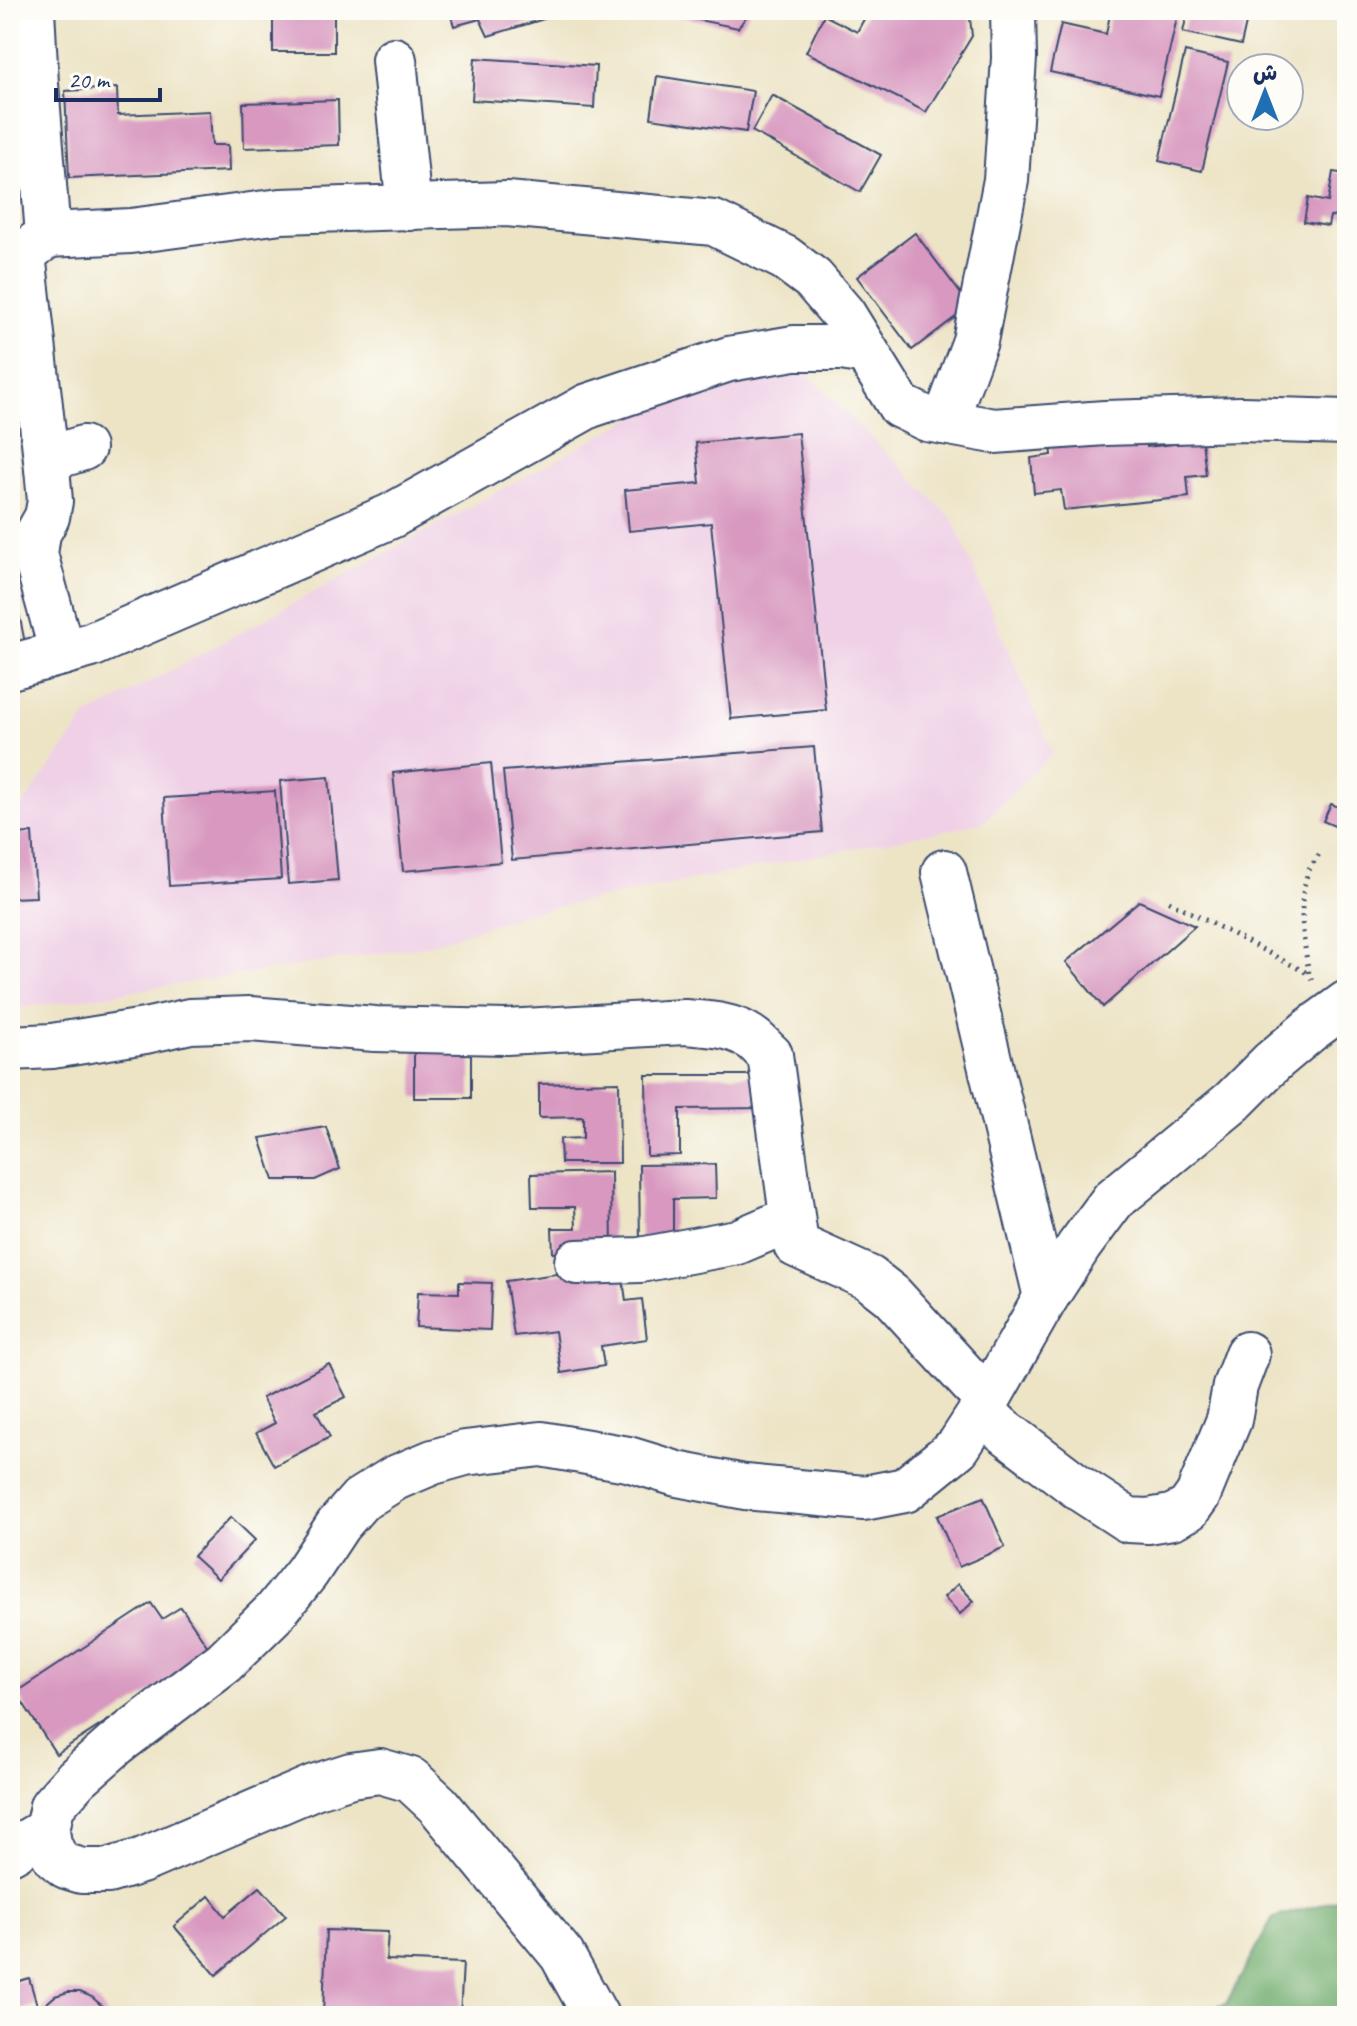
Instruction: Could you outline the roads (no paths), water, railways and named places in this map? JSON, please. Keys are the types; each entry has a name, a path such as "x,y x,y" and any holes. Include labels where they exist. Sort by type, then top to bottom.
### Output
{"street":[{"path":"32,10 27,249 65,458 47,517 38,533 35,554 62,653"},
{"path":"945,422 975,341 1006,180 1014,58 1013,10"},
{"path":"394,60 409,208"},
{"path":"27,249 131,231 281,211 331,208 507,204 714,223 785,258 813,279 843,314 900,406 927,419 994,431 1105,423 1241,419 1347,422"},
{"path":"10,667 105,639 391,516 588,406 729,359 794,348 842,348 866,352"},
{"path":"944,872 1046,1297"},
{"path":"10,1852 36,1817 77,1778 117,1743 224,1662 275,1612 307,1572 338,1525 360,1500 395,1478 433,1462 465,1453 541,1444 628,1459 677,1474 745,1487 864,1498 905,1490 958,1447 1046,1297 1113,1200 1232,1102 1272,1062 1340,1008"},
{"path":"10,1048 52,1046 190,1021 250,1019 455,1032 684,1022 730,1028 750,1036 770,1055 796,1245 869,1278 892,1296 999,1427 1128,1520 1172,1517 1188,1509 1198,1495 1229,1420 1235,1386 1247,1354"},
{"path":"577,1262 640,1260 737,1242 791,1219"},
{"path":"36,1817 55,1857 66,1866 82,1871 108,1871 141,1861 314,1787 351,1775 380,1771 411,1780 438,1805 562,1955 596,2016"}]}
